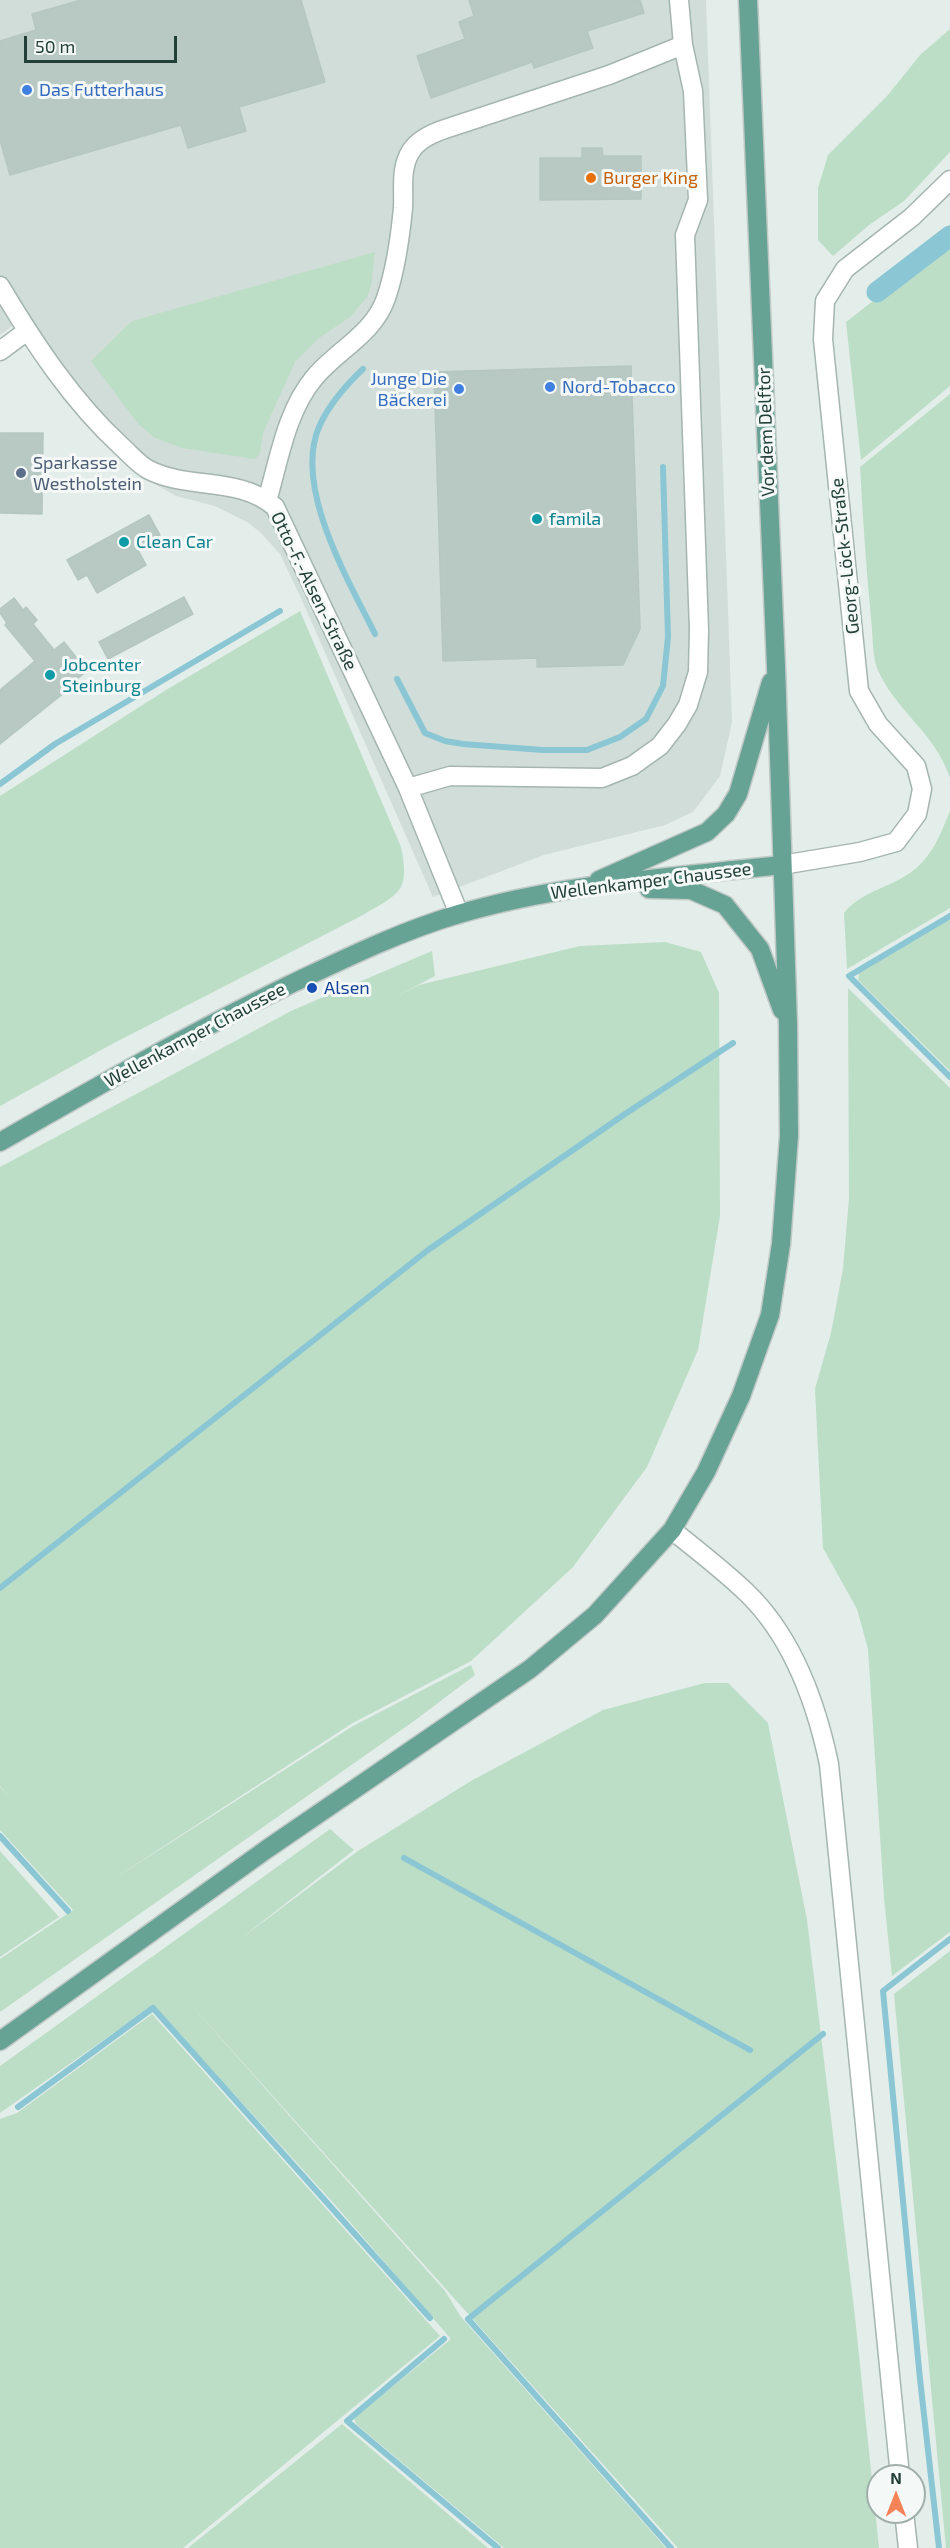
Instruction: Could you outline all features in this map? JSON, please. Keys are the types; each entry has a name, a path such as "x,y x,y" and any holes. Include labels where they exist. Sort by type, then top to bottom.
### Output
{"main road":[{"name":"Vor dem Delftor","path":"0,2041 267,1849 530,1669 595,1615 672,1530 706,1472 741,1396 770,1315 781,1244 789,1136 788,1025 776,667 748,0"},
{"path":"584,887 707,832 726,814 738,794 776,667"},
{"name":"Wellenkamper Chaussee","path":"0,1142 175,1044 261,999 385,941 459,914 524,898 584,887 782,865"},
{"path":"584,887 691,890 725,905 760,949 788,1025"}],"street":[{"path":"408,788 450,777 602,777 632,766 660,746 688,705 698,672 699,630 685,235 698,200 693,91 683,45 680,0"},
{"path":"267,501 291,420 304,392 315,377 378,317 386,299 397,258 403,207 403,177 412,149 429,135 609,75 683,45"},
{"name":"Georg-Löck-Straße","path":"782,865 860,852 896,842 917,814 922,789 916,766 878,724 859,691 823,339 825,301 845,269 912,218 950,180"},
{"name":"Otto-F.-Alsen-Straße","path":"0,286 27,331 78,399 112,438 148,470 180,479 243,489 267,501 280,515 408,788 459,914"},
{"path":"0,351 27,331"},
{"path":"672,1530 748,1593 781,1635 805,1680 824,1736 830,1764 899,2464"},
{"path":"905,2524 908,2548"}],"shaded area":[{"path":"0,0 706,0 732,722 720,776 693,812 665,825 544,855 433,897 280,554 260,532 247,522 215,506 176,496 153,483 123,459 15,324 0,335"}],"green space":[{"path":"950,29 950,152 904,201 869,225 833,256 818,240 818,188 828,155 888,95 920,55"},
{"path":"950,241 950,386 861,460 846,322"},
{"path":"375,252 371,286 367,297 350,317 319,338 295,362 263,433 260,453 255,459 182,448 155,438 139,425 91,361 132,321"},
{"path":"950,394 950,778 935,747 894,697 875,662 860,467"},
{"path":"300,611 401,847 404,874 399,890 394,896 363,915 114,1043 0,1106 0,796 166,690"},
{"path":"950,811 950,908 847,969 844,913 858,900 902,878 918,867 935,845"},
{"path":"950,918 950,1071 858,980 859,973 864,969"},
{"path":"665,942 701,952 719,993 720,1216 698,1350 647,1467 573,1567 471,1661 351,1724 109,1882 353,1726 471,1665 475,1675 414,1721 0,2012 0,1959 73,1910 0,1830 0,1787 9,1796 0,1786 0,1167 293,1010 432,951 435,976 393,998 419,985 580,946"},
{"path":"848,988 950,1088 950,1932 892,1976 884,1898 868,1649 857,1609 823,1548 815,1389 831,1333 843,1269 849,1198"},
{"path":"705,1683 728,1683 768,1723 807,1920 855,2317 870,2464 866,2464 866,2524 877,2524 879,2548 678,2548 176,1988 445,2291 461,2317 666,2548 504,2548 356,2424 354,2418 451,2339 337,2207 153,2005 0,2113 0,2066 330,1829 354,1850 240,1939 358,1851 471,1781 603,1710"},
{"path":"0,1851 59,1917 0,1957"},
{"path":"950,1951 950,2548 946,2548 894,1994"},
{"path":"152,2014 440,2336 183,2548 0,2548 0,2119 17,2113"},
{"path":"342,2424 488,2548 188,2548"}],"building":[{"path":"81,0 301,0 325,82 239,107 246,131 188,148 181,125 10,175 0,140 0,41 36,30 32,14"},
{"path":"469,0 640,0 644,13 587,31 593,48 534,68 532,62 431,98 417,56 465,39 459,22 474,16"},
{"name":"Burger King","path":"582,148 602,148 603,156 641,156 641,199 540,200 540,158 582,158"},
{"name":"famila","path":"631,366 640,629 623,665 537,667 537,658 443,661 434,372"},
{"name":"Sparkasse Westholstein","path":"0,433 43,433 42,514 0,513"},
{"name":"Clean Car","path":"149,515 160,535 137,548 146,565 97,593 87,575 78,580 67,560"},
{"path":"184,597 193,614 108,659 99,642"},
{"name":"Jobcenter Steinburg","path":"14,598 23,610 26,607 37,620 33,624 54,650 64,642 87,671 77,679 79,681 0,744 0,690 35,661 5,625 7,623 0,613 0,609"}],"waterway":[{"path":"877,292 950,236"},
{"path":"363,369 338,396 319,427 313,451 313,478 318,505 328,534 375,634"},
{"path":"397,679 425,733 445,741 463,744 543,750 587,750 620,737 646,719 663,686 668,637 663,467"},
{"path":"0,784 55,744 280,611"},
{"path":"950,916 849,976 950,1077"},
{"path":"0,1588 428,1250 625,1114 733,1043"},
{"path":"0,1836 68,1911"},
{"path":"404,1858 750,2050"},
{"path":"939,2548 920,2379 883,1991 950,1939"},
{"path":"18,2107 153,2008 430,2318"},
{"path":"671,2548 468,2319 823,2034"},
{"path":"444,2339 347,2421 498,2548"}],"place":[{"name":"Das Futterhaus","path":"27,90"},
{"name":"Burger King","path":"591,178"},
{"name":"Nord-Tobacco","path":"550,387"},
{"name":"Junge Die Bäckerei","path":"459,389"},
{"name":"Sparkasse Westholstein","path":"21,473"},
{"name":"famila","path":"537,519"},
{"name":"Clean Car","path":"124,542"},
{"name":"Jobcenter Steinburg","path":"50,675"},
{"name":"Alsen","path":"312,988"}]}
